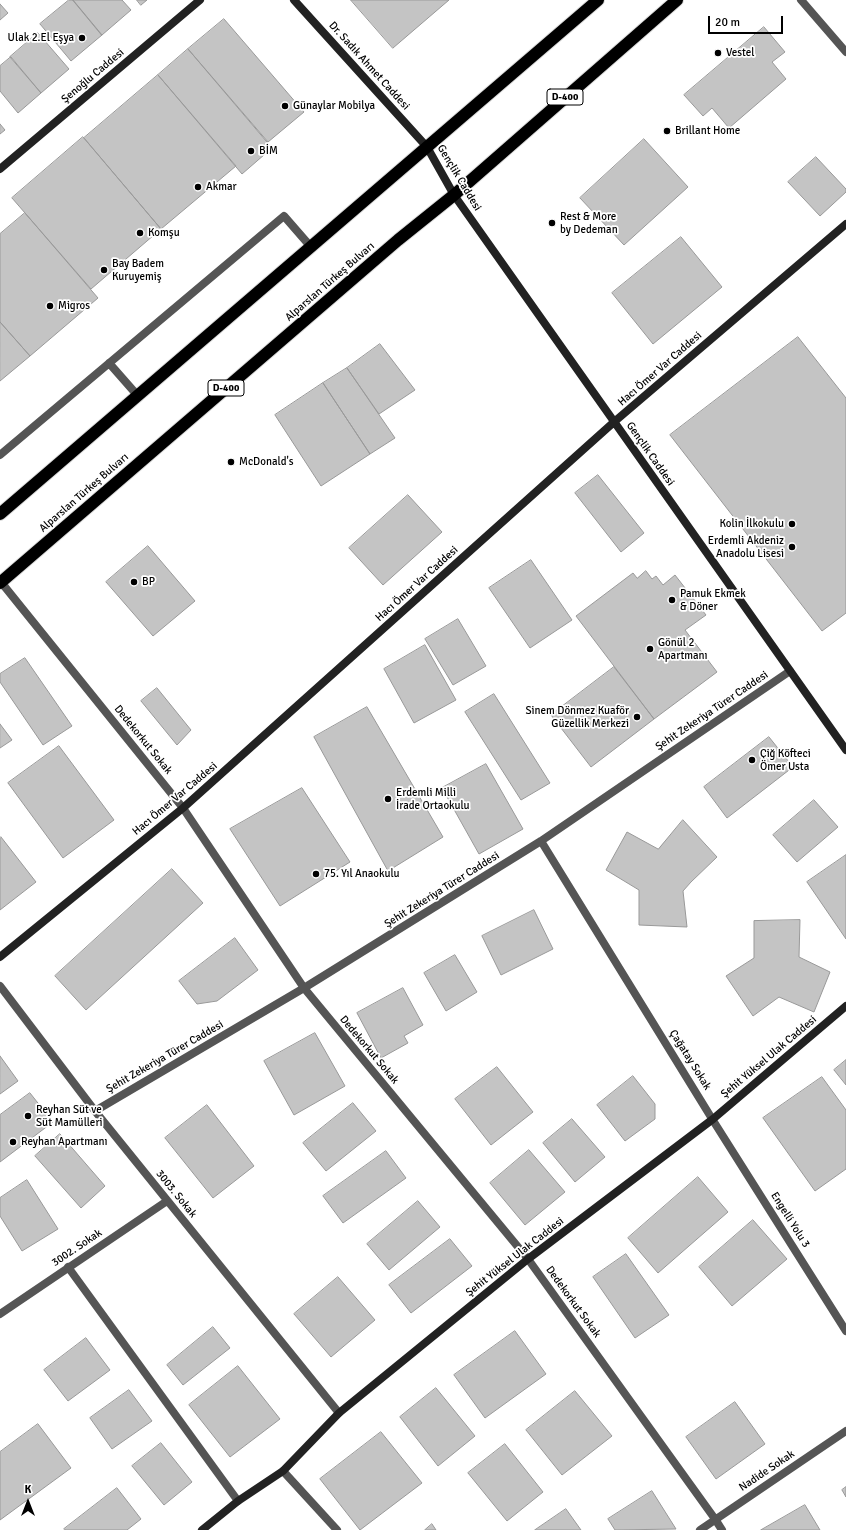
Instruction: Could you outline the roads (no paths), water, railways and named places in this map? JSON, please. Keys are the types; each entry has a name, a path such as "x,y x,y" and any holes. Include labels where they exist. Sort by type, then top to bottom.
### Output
{"highway":[{"path":"0,514 598,0"},
{"name":"Alparslan Türkeş Bulvarı","path":"1,583 398,240 454,195 676,0"}],"street":[{"name":"Şenoğlu Caddesi","path":"0,169 200,0"},
{"name":"Dr. Sadık Ahmet Caddesi","path":"294,0 427,147"},
{"path":"800,0 846,52"},
{"name":"Gençlik Caddesi","path":"427,147 454,195 846,750"},
{"path":"0,455 284,216 311,247"},
{"name":"Hacı Ömer Var Caddesi","path":"0,957 183,808 614,422 846,224"},
{"path":"109,363 138,396"},
{"name":"Dedekorkut Sokak","path":"1,583 183,808 304,988 528,1259 722,1530"},
{"name":"Şehit Zekeriya Türer Caddesi","path":"95,1111 304,988 541,841 790,671"},
{"name":"Çağatay Sokak","path":"541,841 714,1120"},
{"name":"3003. Sokak","path":"0,986 95,1111 339,1413"},
{"name":"Şehit Yüksel Ulak Caddesi","path":"202,1530 238,1501 283,1470 339,1413 528,1259 714,1120 846,1006"},
{"name":"Engelli Yolu 3","path":"714,1120 846,1331"},
{"name":"3002. Sokak","path":"0,1314 167,1201"},
{"path":"68,1267 238,1501"},
{"name":"Nadide Sokak","path":"700,1530 846,1431"},
{"path":"283,1470 336,1530"}],"place":[{"name":"Ulak 2.El Eşya","path":"82,38"},
{"name":"Vestel","path":"718,53"},
{"name":"Günaylar Mobilya","path":"285,106"},
{"name":"Brillant Home","path":"667,131"},
{"name":"BİM","path":"251,151"},
{"name":"Akmar","path":"198,187"},
{"name":"Rest & More by Dedeman","path":"552,223"},
{"name":"Komşu","path":"140,233"},
{"name":"Bay Badem Kuruyemiş","path":"104,270"},
{"name":"Migros","path":"50,306"},
{"name":"McDonald's","path":"231,462"},
{"name":"Kolin İlkokulu","path":"792,524"},
{"name":"Erdemli Akdeniz Anadolu Lisesi","path":"792,547"},
{"name":"BP","path":"134,582"},
{"name":"Pamuk Ekmek & Döner","path":"672,600"},
{"name":"Gönül 2 Apartmanı","path":"650,649"},
{"name":"Sinem Dönmez Kuaför Güzellik Merkezi","path":"637,717"},
{"name":"Çiğ Köfteci Ömer Usta","path":"752,760"},
{"name":"Erdemli Milli İrade Ortaokulu","path":"388,799"},
{"name":"75. Yıl Anaokulu","path":"316,874"},
{"name":"Reyhan Süt ve Süt Mamülleri","path":"28,1116"},
{"name":"Reyhan Apartmanı","path":"13,1142"}]}
